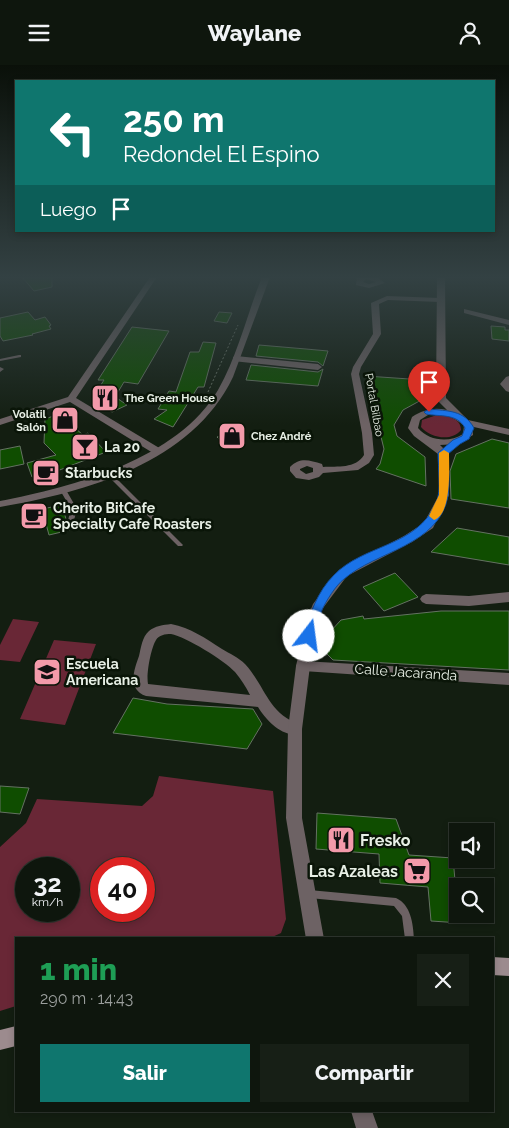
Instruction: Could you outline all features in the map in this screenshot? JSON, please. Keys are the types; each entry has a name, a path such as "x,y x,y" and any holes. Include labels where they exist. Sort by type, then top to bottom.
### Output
{"main road":[{"path":"494,966 509,967"},
{"path":"0,1040 15,1036"}],"street":[{"path":"0,422 71,399 120,327"},
{"path":"0,504 62,490 109,474 157,451 180,436 206,413 222,391 248,327"},
{"name":"Portal Bilbao","path":"320,470 350,469 360,465 369,455 367,433 356,374 377,334 377,327"},
{"path":"315,937 294,818 295,729 303,666 312,621 317,607 338,577 354,566 423,530 432,519 444,495 443,453 416,432 413,423 416,417 425,413 440,399 440,327"},
{"path":"236,359 318,367"},
{"path":"509,379 505,384 509,389"},
{"path":"71,399 78,406 157,451"},
{"path":"440,399 464,420 470,431 468,435"},
{"path":"425,413 445,412 509,434"},
{"path":"443,453 468,435 509,434"},
{"path":"425,438 438,442 456,442"},
{"path":"426,599 469,601 509,597"},
{"path":"261,702 146,690 142,687 140,678 150,639 157,632 162,631 180,631 193,636 240,668 261,702 284,727 295,729"},
{"name":"Calle Jacaranda","path":"303,666 509,679"},
{"path":"361,1112 367,1128"}],"lane":[{"path":"0,360 19,356"},
{"path":"109,474 180,545"},
{"path":"62,490 74,509 70,524"},
{"path":"307,894 396,902 404,908 408,915 410,937"}],"path":[{"path":"207,393 237,327"}],"shaded area":[{"path":"437,415 456,420 461,430 452,436 441,437 430,434 421,427 422,420"},
{"path":"13,619 39,622 20,662 0,660 0,645"},
{"path":"54,640 96,644 65,725 20,719"},
{"path":"159,776 273,791 286,919 281,933 272,937 15,937 15,1006 0,1011 0,847 26,823 37,799 142,806 153,796"}],"building":[{"path":"0,327 49,327 51,329 3,341 0,336"},
{"path":"132,327 169,331 138,384 124,382 118,392 105,390 127,405 112,412 92,399 104,380 98,380"},
{"path":"491,327 505,327 505,330 509,330 509,341 492,339"},
{"path":"203,342 216,343 204,387 198,387 173,427 154,419 167,410 158,409 169,391 176,392 190,352 199,352"},
{"path":"259,345 328,351 323,366 318,362 256,356"},
{"path":"251,365 318,372 323,369 318,386 246,380"},
{"path":"366,376 424,380 425,398 403,410 394,425 397,436 425,457 426,486 376,469 380,464 384,449"},
{"path":"59,414 83,435 88,433 106,452 57,471 58,473 44,477 43,474 32,477 27,463 56,455 44,443 45,419"},
{"name":"Chez André","path":"236,426 244,432 242,440 226,446 217,437 225,434 222,431"},
{"path":"492,439 509,443 509,508 451,499 450,471 456,454"},
{"path":"20,446 24,464 0,469 0,450"},
{"path":"62,505 66,519 65,525 70,530 49,535 42,509"},
{"path":"457,528 509,537 509,565 431,552"},
{"path":"395,573 418,597 384,611 363,587"},
{"path":"441,611 509,611 509,670 333,660 327,654 329,633 341,620 363,616 364,619"},
{"path":"133,698 167,704 253,709 262,724 247,749 113,733"},
{"path":"0,786 29,788 20,814 0,812"},
{"name":"Las Azaleas","path":"317,813 396,819 409,855 449,858 449,868 454,868 455,878 449,878 449,922 431,921 428,887 380,883 379,854 316,849"}],"slow traffic":[{"path":"434,516 444,495 444,453"}],"place":[{"name":"The Green House","path":"105,398"},
{"name":"Volatil Salón","path":"65,420"},
{"name":"Chez André","path":"232,436"},
{"name":"La 20","path":"85,447"},
{"name":"Starbucks","path":"46,473"},
{"name":"Cherito BitCafe Specialty Cafe Roasters","path":"34,516"},
{"name":"Escuela Americana","path":"47,672"},
{"name":"Fresko","path":"341,840"},
{"name":"Las Azaleas","path":"417,871"}],"route":[{"path":"309,636 317,607 338,577 354,566 423,530 441,503 444,495 443,453 456,442 466,437 470,428 466,421 453,414 440,411 429,412"}]}
